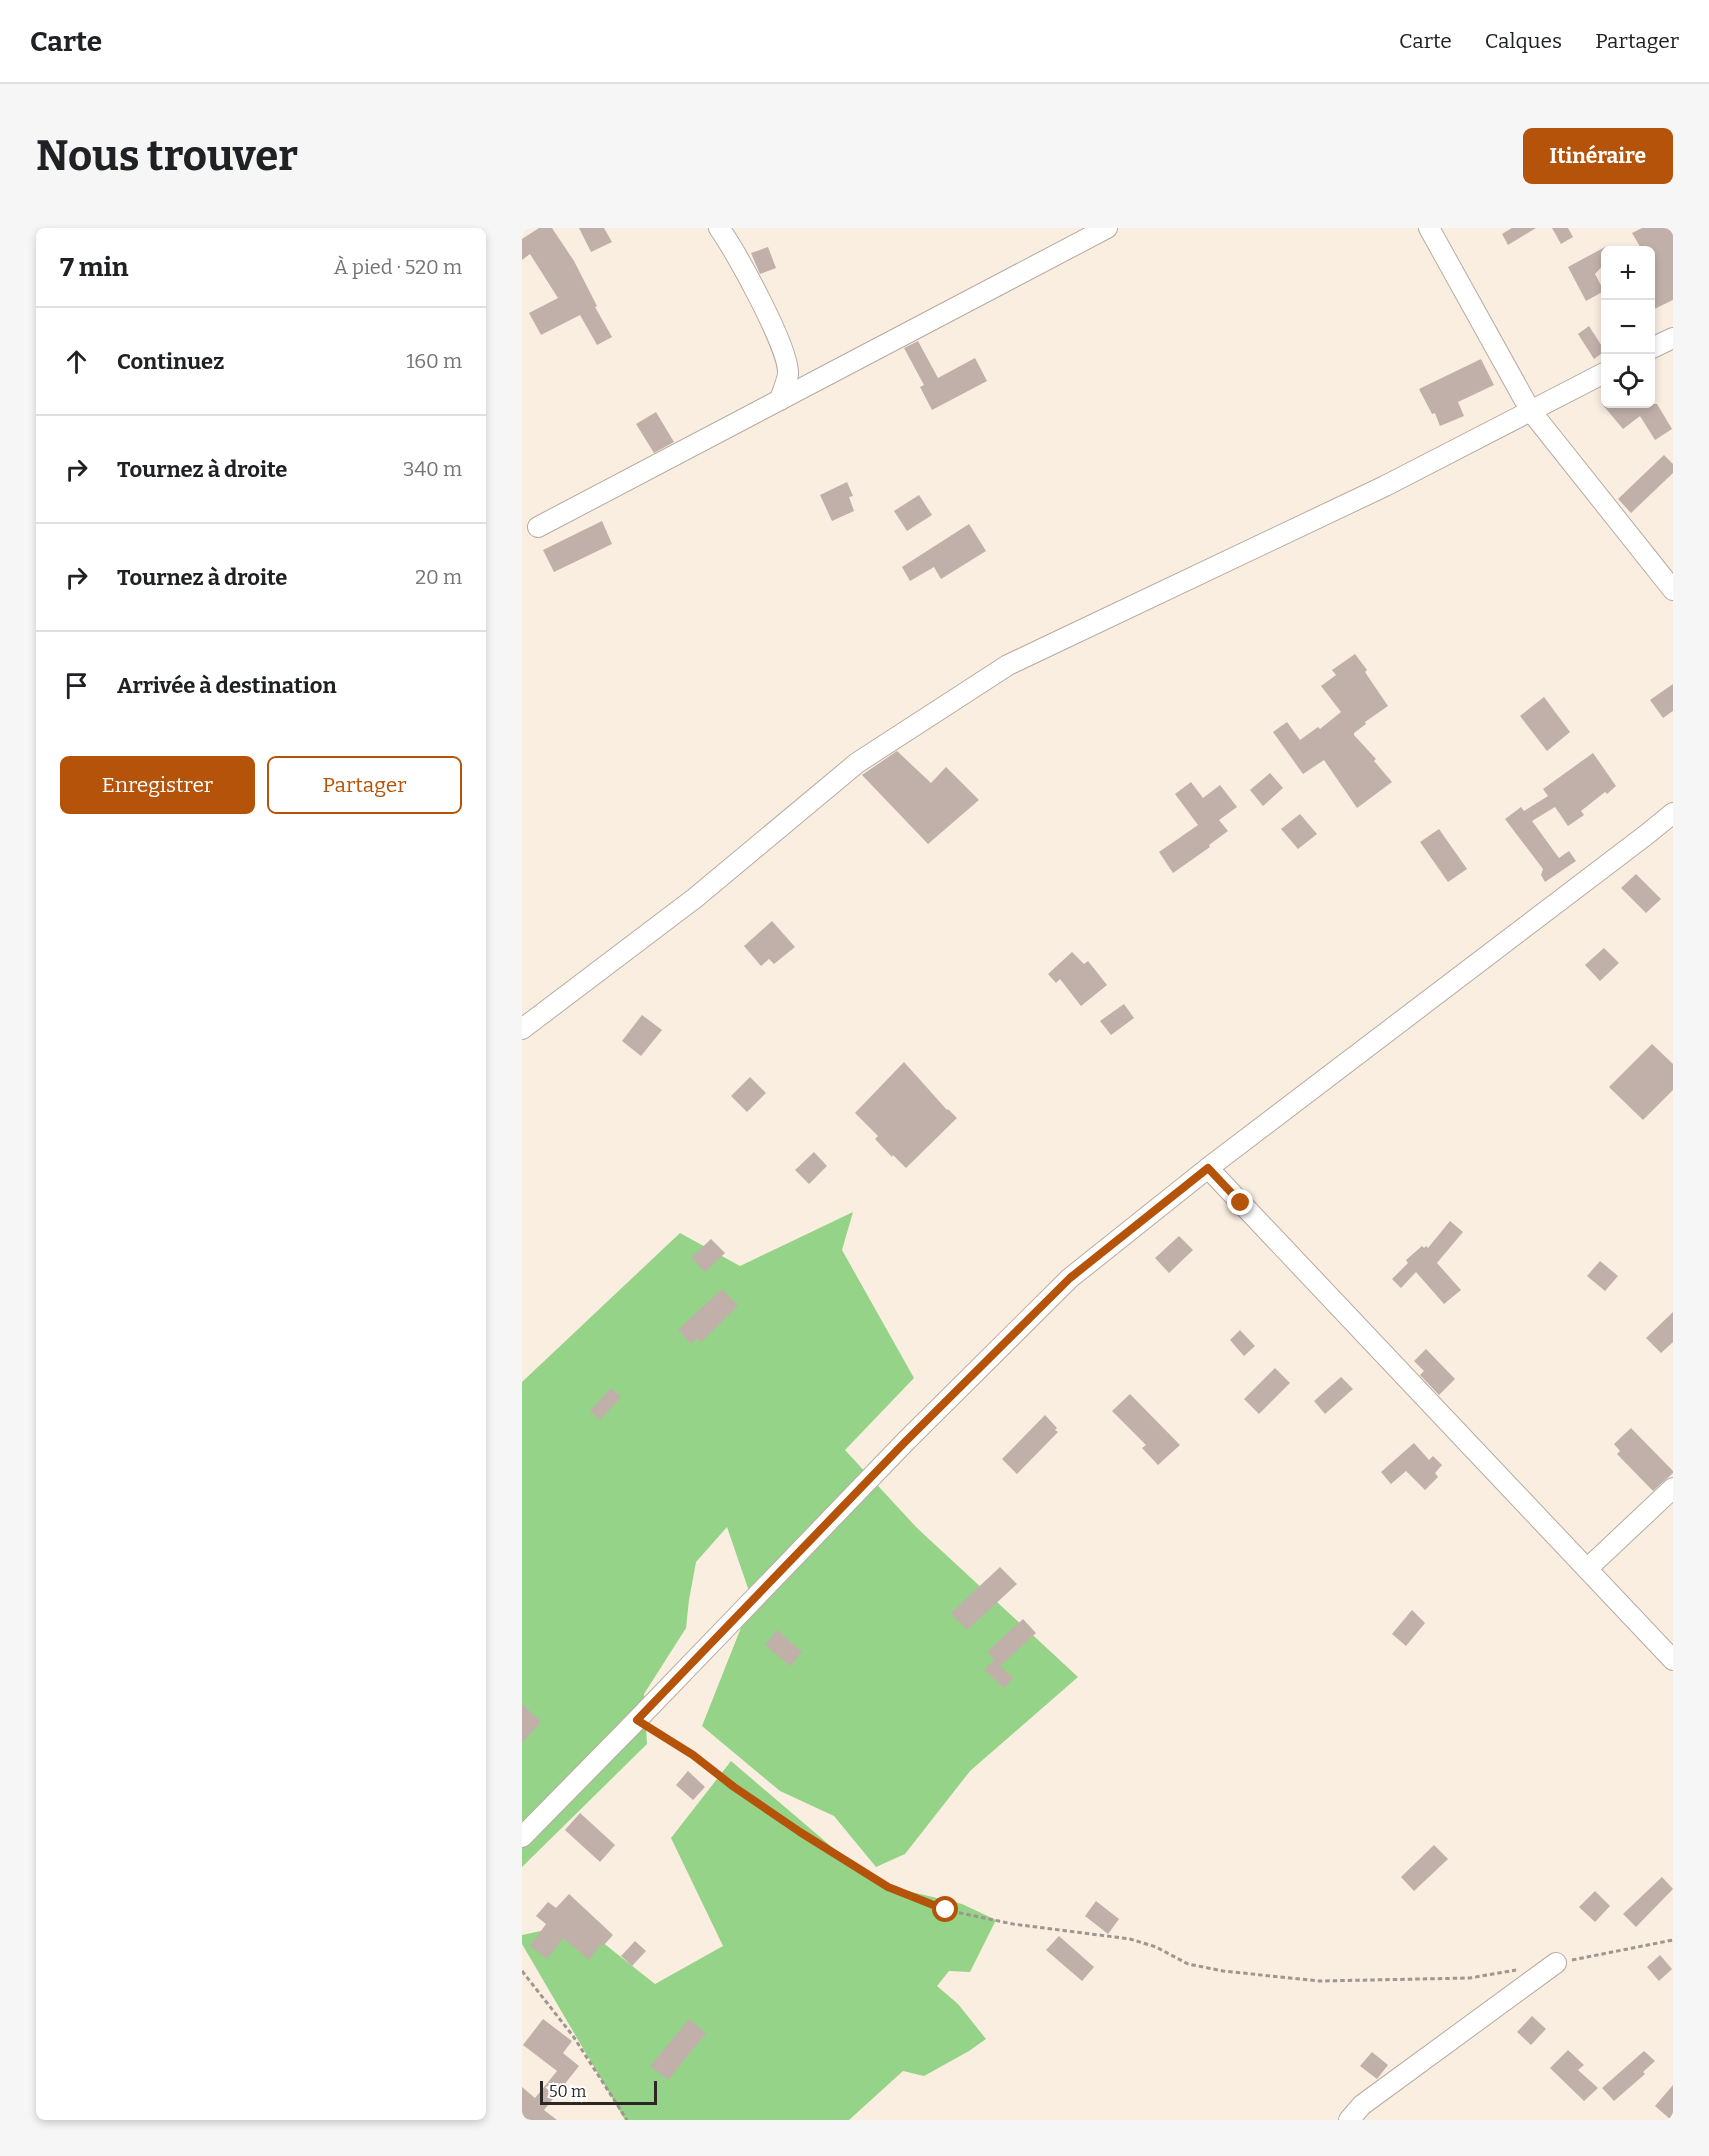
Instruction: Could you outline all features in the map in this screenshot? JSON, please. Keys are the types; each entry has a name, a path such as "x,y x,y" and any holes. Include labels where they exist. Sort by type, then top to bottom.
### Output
{"street":[{"path":"718,228 729,243 773,326 788,372 780,400"},
{"path":"538,527 1107,228"},
{"path":"1429,228 1530,410 1673,590"},
{"path":"1655,347 1673,338"},
{"path":"522,1029 695,898 857,763 1008,665 1385,486 1601,374"},
{"path":"522,1837 897,1450 1070,1278 1208,1168 1673,813"},
{"path":"1208,1168 1673,1660"},
{"path":"1587,1569 1673,1488"},
{"path":"1350,2120 1362,2104 1556,1963"}],"path":[{"path":"637,1720 693,1755 734,1787 800,1832 888,1887 946,1910 1013,1924 1130,1940 1156,1947 1188,1964 1223,1971 1319,1982 1470,1978 1524,1969"},
{"path":"1556,1963 1673,1940"},
{"path":"522,1971 573,2036 627,2120"}],"green space":[{"path":"853,1212 842,1250 914,1378 845,1450 917,1528 1078,1677 970,1771 905,1854 876,1867 834,1816 780,1791 702,1726 752,1600 727,1527 696,1562 686,1628 644,1694 647,1744 522,1867 522,1382 680,1233 740,1266"},
{"path":"731,1761 874,1883 962,1904 996,1920 970,1972 949,1971 937,1986 958,2004 986,2039 924,2076 903,2071 849,2120 625,2120 522,1944 522,1935 578,1923 655,1984 723,1946 671,1838"}],"building":[{"path":"539,228 552,228 574,261 612,337 597,345 580,315 541,335 529,313 558,298 530,254 522,260 522,239"},
{"path":"579,228 604,228 612,242 591,252"},
{"path":"1512,228 1536,228 1508,245 1502,234"},
{"path":"1552,228 1568,228 1573,237 1561,244"},
{"path":"1642,228 1673,228 1673,300 1655,309 1655,246 1640,246 1632,233"},
{"path":"768,247 776,268 760,274 751,253"},
{"path":"1601,249 1601,267 1595,274 1601,285 1601,293 1586,301 1568,267"},
{"path":"1589,326 1601,345 1601,354 1594,359 1578,334"},
{"path":"918,341 938,378 975,358 987,381 932,410 920,387 924,385 904,348"},
{"path":"1481,359 1494,385 1458,402 1464,416 1440,426 1435,413 1432,414 1419,389"},
{"path":"1657,404 1672,429 1655,440 1640,416 1623,429 1605,408 1655,408"},
{"path":"656,412 674,442 654,453 636,424"},
{"path":"1664,455 1673,464 1673,473 1631,513 1618,499"},
{"path":"847,482 853,496 849,497 854,511 832,521 820,495"},
{"path":"919,495 932,515 907,531 894,511"},
{"path":"602,521 612,544 554,572 543,550"},
{"path":"969,524 986,551 941,579 934,567 910,581 902,567"},
{"path":"1355,654 1388,706 1365,722 1366,724 1354,735 1376,759 1374,761 1392,782 1357,808 1324,760 1303,774 1273,732 1287,722 1300,740 1318,727 1320,729 1341,712 1321,686 1336,675 1332,670"},
{"path":"1673,684 1673,711 1663,718 1650,700"},
{"path":"1544,697 1570,732 1547,751 1520,716"},
{"path":"897,751 931,783 946,767 979,800 928,844 862,775"},
{"path":"1593,753 1616,786 1581,811 1584,815 1568,826 1555,807 1532,821 1559,858 1569,851 1576,861 1545,882 1541,875 1543,869 1505,819 1521,807 1524,811 1548,796 1543,789"},
{"path":"1270,773 1283,788 1263,806 1250,790"},
{"path":"1191,782 1203,798 1220,785 1237,807 1219,820 1228,831 1173,873 1159,852 1198,825 1175,794"},
{"path":"1300,814 1317,834 1298,849 1281,829"},
{"path":"1439,829 1467,869 1448,882 1420,842"},
{"path":"1636,874 1661,899 1646,913 1621,888"},
{"path":"772,921 795,947 774,964 769,959 761,966 744,946"},
{"path":"1604,948 1619,963 1600,981 1585,965"},
{"path":"1072,952 1084,964 1088,961 1107,985 1081,1006 1060,979 1056,983 1048,974"},
{"path":"1124,1004 1134,1018 1111,1035 1100,1021"},
{"path":"642,1015 662,1030 641,1056 622,1041"},
{"path":"1652,1044 1673,1064 1673,1090 1643,1120 1609,1087"},
{"path":"904,1062 957,1118 906,1168 875,1139 878,1136 855,1113"},
{"path":"750,1077 766,1093 747,1112 731,1096"},
{"path":"814,1152 827,1166 809,1184 795,1170"},
{"path":"1450,1221 1463,1232 1437,1263 1461,1290 1444,1304 1416,1272 1401,1288 1392,1279 1408,1263 1406,1260 1422,1246 1428,1248"},
{"path":"1179,1236 1193,1250 1169,1273 1155,1258"},
{"path":"711,1239 725,1253 705,1272 691,1258"},
{"path":"1600,1261 1618,1276 1605,1291 1587,1276"},
{"path":"722,1289 738,1306 701,1342 697,1338 691,1344 678,1330"},
{"path":"1673,1312 1673,1342 1661,1353 1646,1338"},
{"path":"1240,1330 1255,1346 1244,1356 1230,1340"},
{"path":"1426,1349 1455,1379 1439,1395 1420,1375 1424,1371 1414,1361"},
{"path":"1275,1368 1290,1383 1259,1414 1244,1399"},
{"path":"1341,1377 1353,1389 1325,1414 1314,1401"},
{"path":"611,1388 621,1397 600,1420 590,1411"},
{"path":"1130,1394 1180,1445 1158,1465 1142,1448 1146,1445 1112,1411"},
{"path":"1045,1415 1058,1432 1017,1474 1002,1459"},
{"path":"1631,1428 1673,1471 1653,1491 1617,1454 1620,1451 1614,1444"},
{"path":"1414,1443 1429,1460 1433,1456 1442,1465 1435,1473 1438,1477 1425,1490 1406,1471 1391,1484 1381,1472"},
{"path":"1000,1567 1017,1584 967,1630 951,1613"},
{"path":"1412,1610 1425,1623 1406,1646 1392,1634"},
{"path":"1023,1619 1036,1633 1000,1666 987,1652"},
{"path":"777,1630 802,1652 790,1666 765,1645"},
{"path":"994,1660 1013,1678 1004,1688 984,1670"},
{"path":"522,1704 541,1722 522,1743"},
{"path":"688,1771 705,1787 693,1800 676,1785"},
{"path":"580,1813 615,1845 600,1862 565,1830"},
{"path":"1434,1845 1448,1859 1414,1891 1401,1877"},
{"path":"1662,1877 1673,1889 1636,1927 1623,1914"},
{"path":"1595,1891 1610,1906 1595,1922 1579,1907"},
{"path":"569,1894 613,1935 603,1946 601,1944 589,1960 563,1938 547,1959 530,1946 546,1924 536,1916 548,1902 556,1908"},
{"path":"1096,1901 1119,1919 1108,1934 1085,1916"},
{"path":"1059,1936 1094,1967 1082,1981 1046,1950"},
{"path":"635,1941 646,1951 632,1966 621,1956"},
{"path":"1660,1955 1672,1969 1659,1981 1647,1967"},
{"path":"1532,2016 1546,2029 1531,2045 1517,2032"},
{"path":"543,2019 572,2041 563,2053 579,2066 544,2110 557,2120 522,2120 522,2087 535,2098 557,2071 523,2045"},
{"path":"689,2019 706,2033 668,2080 650,2066"},
{"path":"1568,2050 1584,2065 1578,2070 1598,2088 1584,2101 1550,2068"},
{"path":"1644,2051 1655,2061 1643,2072 1645,2074 1614,2101 1602,2088"},
{"path":"1372,2052 1388,2065 1377,2079 1360,2066"},
{"path":"1673,2085 1673,2120 1671,2120 1655,2106"}],"route":[{"path":"946,1910 888,1887 800,1832 734,1787 693,1755 637,1720 905,1442 1070,1278 1208,1168 1241,1203"}]}
